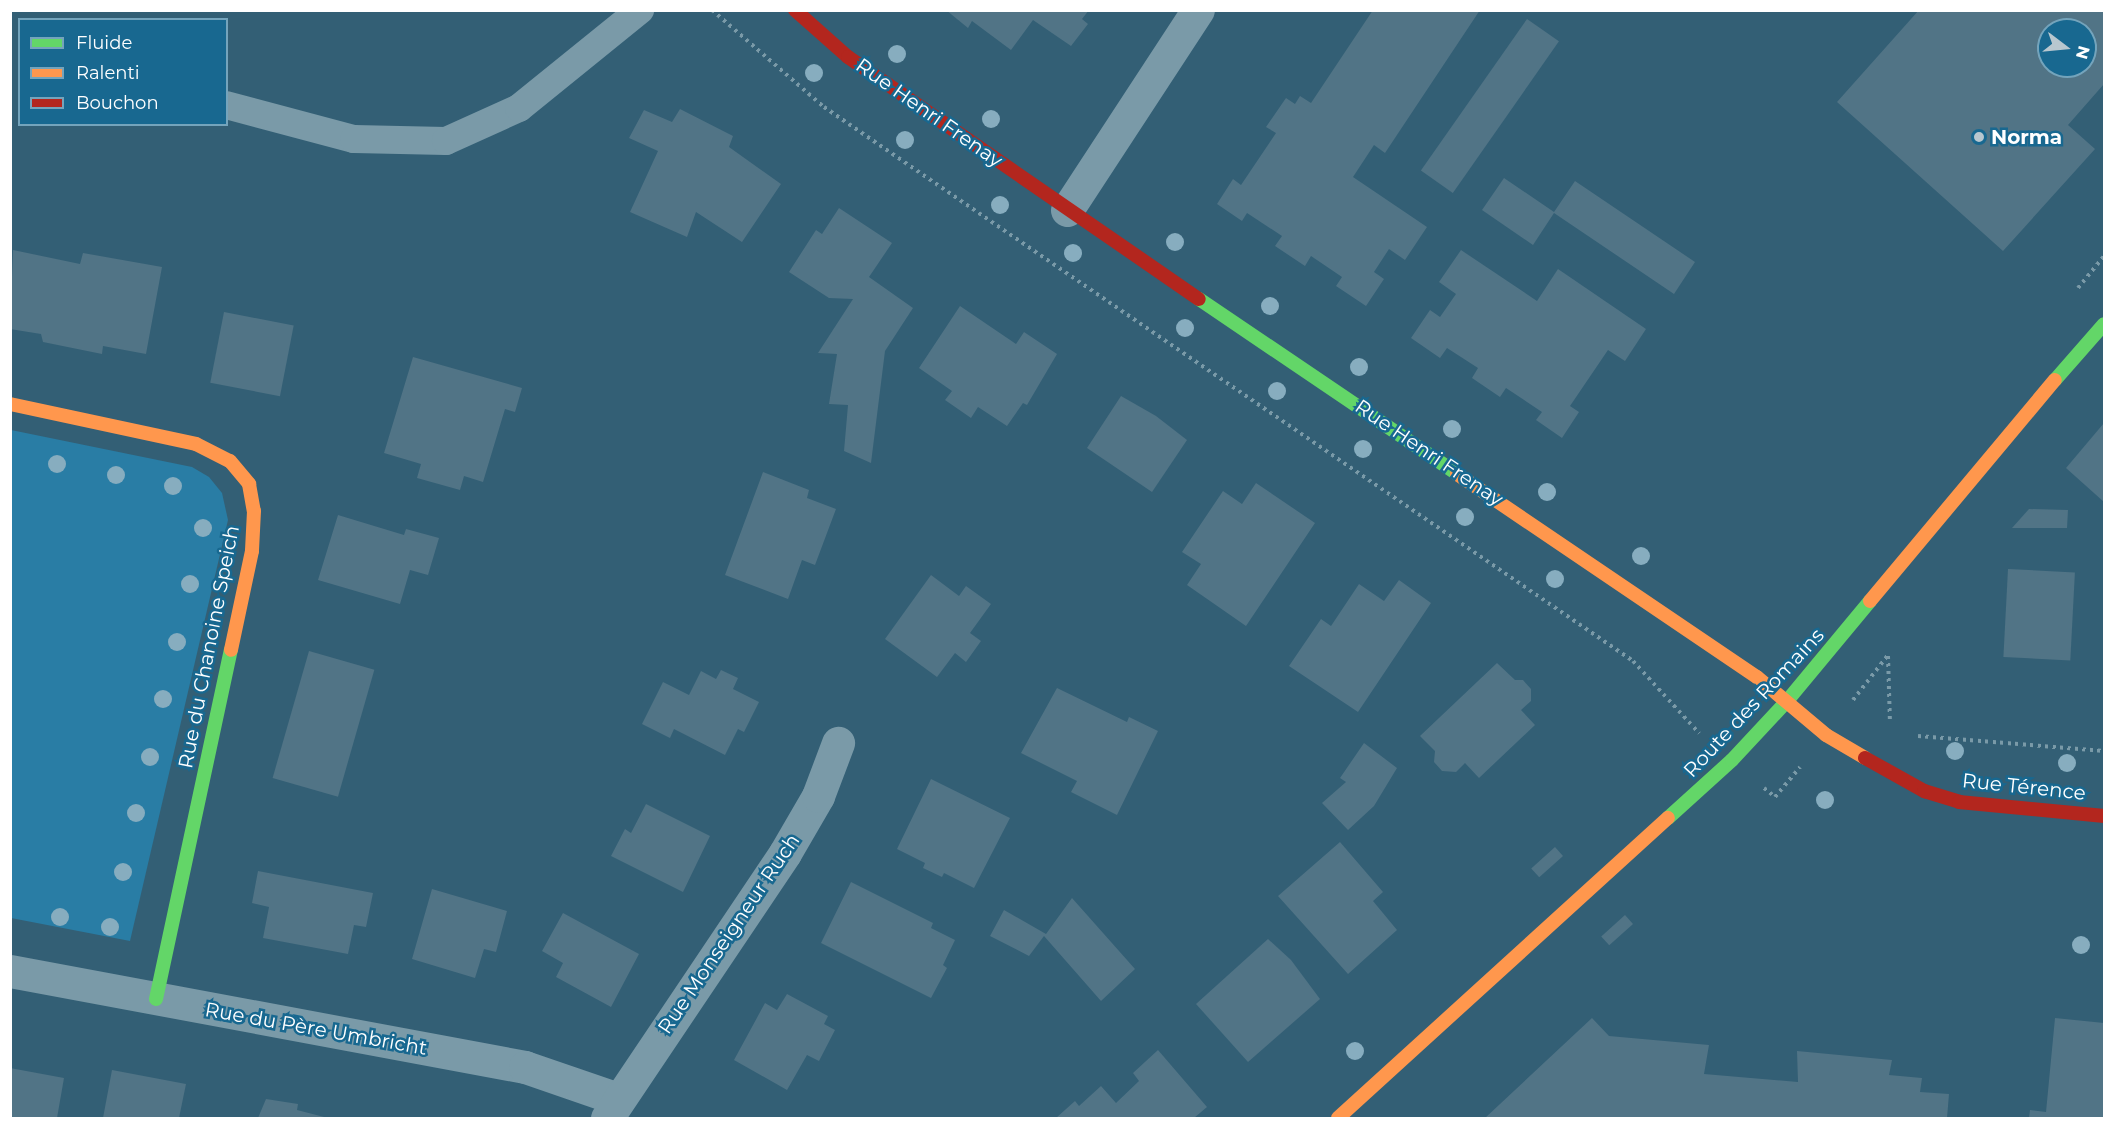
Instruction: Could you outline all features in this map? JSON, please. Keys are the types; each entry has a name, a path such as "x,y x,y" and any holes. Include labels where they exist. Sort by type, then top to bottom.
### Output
{"street":[{"name":"Rue Henri Frenay","path":"795,10 848,57 1067,210 1580,556 1787,701"},
{"path":"1067,210 1198,10"},
{"name":"Route des Romains","path":"1338,1119 1732,760 1787,701 2005,437 2104,324"},
{"name":"Rue du Chanoine Speich","path":"10,404 196,444 230,461 249,484 254,511 252,551 156,999"},
{"name":"Rue Térence","path":"1787,701 1826,735 1924,790 1959,802 2104,816"},
{"name":"Rue Monseigneur Ruch","path":"612,1109 785,853 818,796 838,743"},
{"name":"Rue du Père Umbricht","path":"10,971 525,1068 612,1109"}],"lane":[{"path":"228,106 354,139 446,141 519,108 640,10"}],"path":[{"path":"712,10 824,107 1633,661 1706,740 1732,760"},
{"path":"1826,735 1888,655 1890,733"},
{"path":"1914,735 2104,751"}],"shaded area":[{"path":"11,430 192,467 209,477 222,493 228,520 130,941 11,918"}],"building":[{"path":"946,10 1089,10 1082,19 1088,24 1071,46 1033,20 1011,50 972,21 968,28"},
{"path":"1373,10 1480,10 1385,153 1374,145 1353,177 1427,227 1405,260 1389,249 1374,272 1384,279 1366,306 1336,286 1342,277 1311,256 1305,266 1275,246 1282,236 1247,213 1242,221 1217,204 1233,179 1241,185 1276,133 1266,127 1286,98 1295,104 1300,96 1311,103"},
{"name":"Norma","path":"1919,10 2104,10 2104,84 2068,125 2095,149 2003,251 1837,102"},
{"path":"1527,19 1559,41 1453,193 1421,171"},
{"path":"680,109 733,136 729,147 781,184 742,242 696,212 687,237 630,212 658,151 629,138 644,110 672,122"},
{"path":"1504,178 1554,212 1575,181 1695,262 1674,294 1554,213 1533,245 1482,210"},
{"path":"839,208 892,243 869,277 913,308 885,351 871,463 844,451 848,405 829,404 837,354 818,353 853,299 829,298 789,272 816,230 822,234"},
{"path":"13,250 80,264 83,253 162,267 146,354 103,346 102,354 43,342 41,334 10,329"},
{"path":"1461,250 1537,301 1558,269 1646,329 1625,361 1608,350 1570,406 1579,412 1562,438 1536,420 1542,412 1506,388 1500,397 1472,378 1478,368 1447,348 1440,358 1411,338 1430,310 1440,317 1456,294 1439,282"},
{"path":"960,306 1016,344 1024,332 1057,354 1027,405 1023,403 1007,426 978,407 971,418 945,400 952,391 919,368"},
{"path":"224,312 294,326 280,396 210,383"},
{"path":"413,357 522,388 515,412 505,409 483,482 464,476 460,490 417,478 421,464 384,453"},
{"path":"1121,396 1156,416 1187,440 1152,492 1087,448"},
{"path":"2104,423 2104,502 2066,468"},
{"path":"763,472 809,490 807,498 836,509 815,565 802,560 788,599 725,575"},
{"path":"1256,483 1315,523 1246,626 1187,585 1201,564 1182,552 1223,491 1242,504"},
{"path":"2029,509 2068,510 2067,528 2012,528"},
{"path":"338,515 404,535 406,529 439,538 428,575 410,570 400,604 318,580"},
{"path":"2008,569 2075,573 2070,660 2003,657"},
{"path":"931,575 959,596 966,586 991,604 970,633 981,641 966,662 955,653 937,677 885,639"},
{"path":"1399,580 1431,603 1358,712 1289,666 1321,619 1331,626 1359,584 1384,601"},
{"path":"309,651 374,670 338,797 273,778"},
{"path":"1497,663 1515,680 1523,680 1531,689 1531,701 1521,710 1535,725 1479,778 1465,763 1456,772 1442,771 1434,762 1435,751 1420,736"},
{"path":"721,670 738,678 733,689 759,702 744,732 738,729 725,755 674,729 670,738 642,724 663,682 689,695 701,671 716,679"},
{"path":"1057,688 1127,722 1129,717 1158,731 1117,815 1071,792 1077,781 1021,753"},
{"path":"1364,743 1397,768 1374,806 1348,830 1322,803 1346,782 1340,778"},
{"path":"931,779 1010,818 974,888 944,873 942,877 923,868 925,863 897,849"},
{"path":"646,804 710,836 683,892 611,856 625,829 631,833"},
{"path":"1340,842 1383,892 1373,901 1397,930 1348,974 1278,896"},
{"path":"1555,847 1563,856 1539,877 1531,868"},
{"path":"258,871 373,893 366,927 354,925 348,954 263,938 269,907 252,903"},
{"path":"851,882 933,923 931,928 955,940 943,965 947,968 931,998 821,943"},
{"path":"432,889 507,911 496,952 484,949 475,978 412,959"},
{"path":"1072,898 1135,969 1101,1001 1044,936 1029,956 990,936 1004,910 1046,934"},
{"path":"563,913 639,954 611,1007 556,977 563,963 542,951"},
{"path":"1625,915 1633,924 1609,945 1601,936"},
{"path":"1268,939 1291,960 1320,999 1248,1062 1196,1004"},
{"path":"787,994 828,1016 824,1024 835,1030 819,1061 807,1055 787,1090 734,1060 765,1003 777,1010"},
{"path":"1592,1018 1609,1036 1709,1045 1704,1074 1798,1082 1797,1051 1892,1060 1889,1075 1922,1078 1920,1092 1949,1094 1947,1118 1485,1118"},
{"path":"2055,1018 2104,1023 2104,1118 2029,1118 2030,1110 2046,1112"},
{"path":"1158,1050 1207,1107 1194,1118 1056,1118 1075,1101 1079,1106 1101,1086 1116,1103 1139,1081 1133,1073"},
{"path":"10,1068 64,1078 57,1118 10,1118"},
{"path":"112,1070 186,1084 179,1118 103,1118"},
{"path":"266,1099 298,1104 297,1110 328,1118 258,1118"}],"traffic: fast":[{"path":"1199,299 1457,474"},
{"path":"2055,380 2104,324"},
{"path":"1668,818 1732,760 1787,701 1870,601"},
{"path":"156,999 231,650"}],"traffic: slow":[{"path":"1870,601 2055,380"},
{"path":"10,404 196,444 230,461 249,484 254,511 252,551 231,650"},
{"path":"1457,474 1757,677 1826,735 1865,758"},
{"path":"1338,1118 1668,818"}],"traffic: jam":[{"path":"795,10 848,57 1199,299"},
{"path":"1865,758 1924,791 1959,802 2104,816"}],"place":[{"name":"Norma","path":"1979,137"}]}
